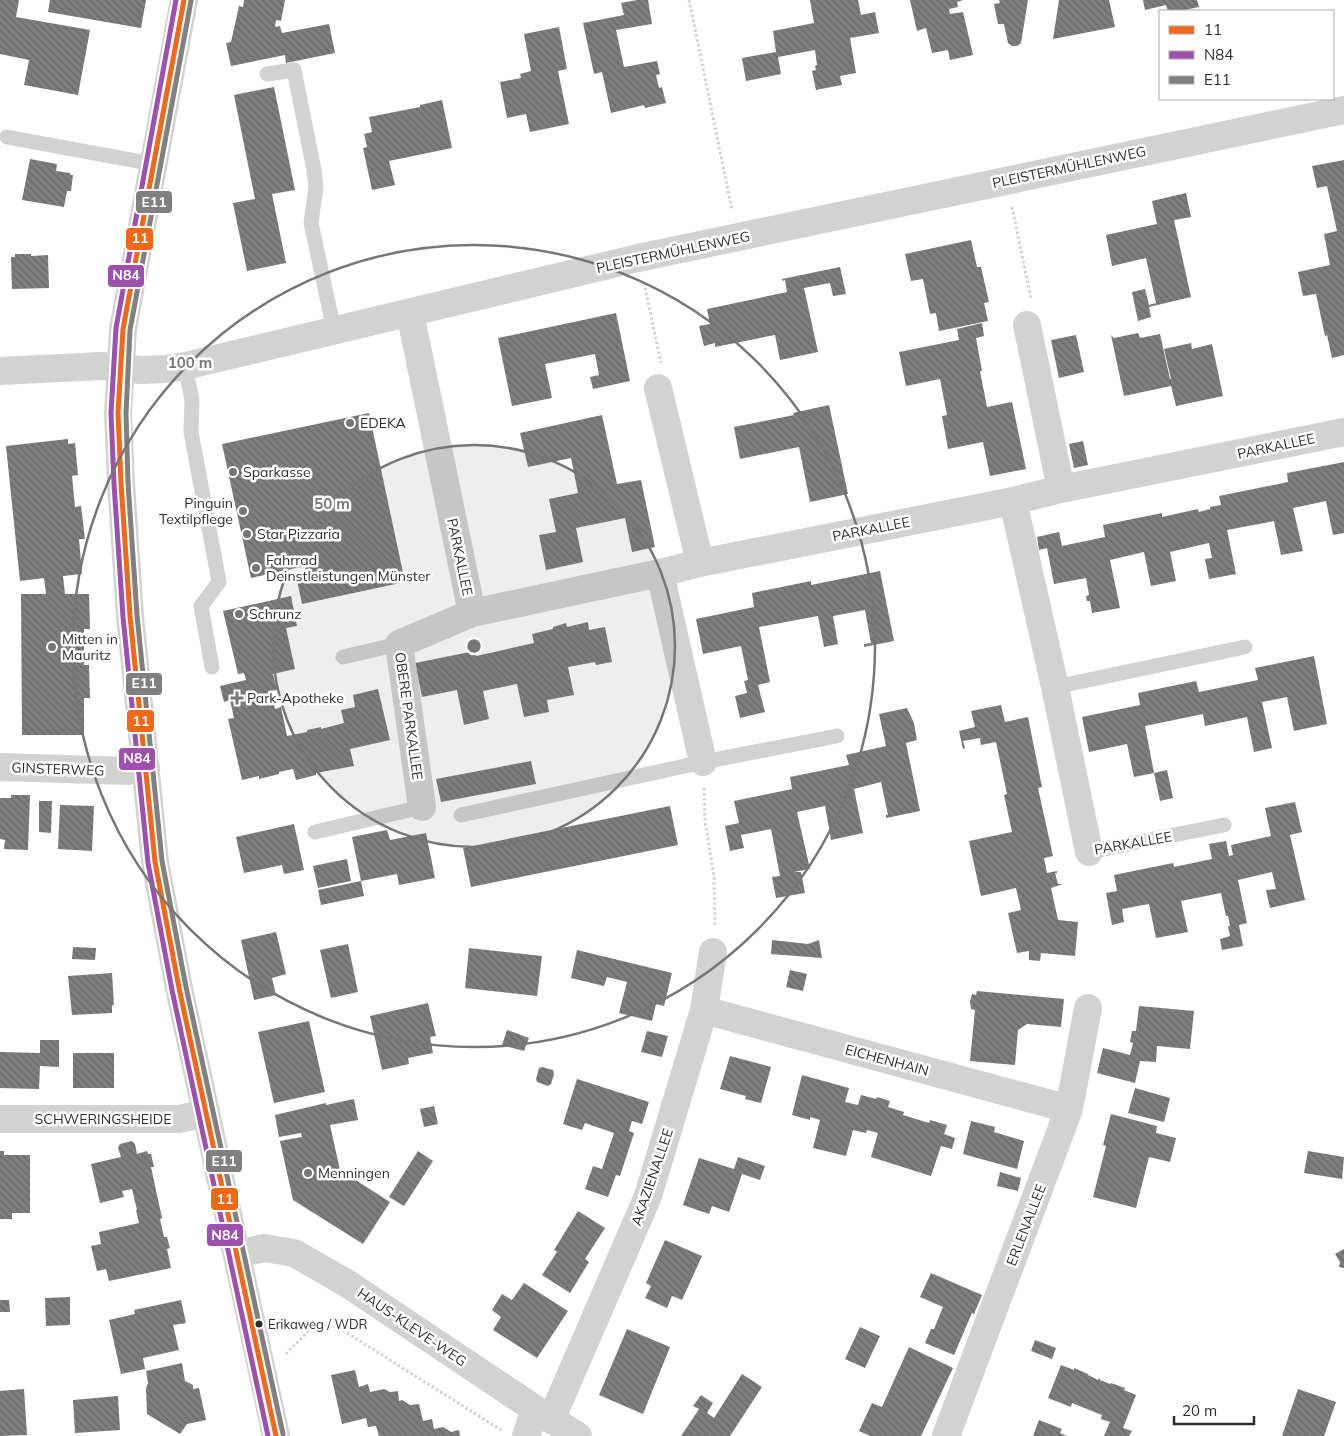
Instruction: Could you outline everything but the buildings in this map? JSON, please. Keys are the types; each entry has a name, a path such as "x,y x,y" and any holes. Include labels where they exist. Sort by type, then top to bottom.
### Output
{"street":[{"path":"184,0 123,329 118,413 120,483 130,616 155,862 179,988 276,1436"},
{"name":"PLEISTERMÜHLENWEG","path":"0,371 102,366 141,370 185,366 638,258 1344,110"},
{"name":"PARKALLEE","path":"410,312 472,613 700,563 1013,501 1061,489 1344,432"},
{"path":"1027,325 1061,489"},
{"path":"658,388 700,563"},
{"name":"PARKALLEE","path":"1013,501 1089,852"},
{"path":"660,573 703,762"},
{"name":"OBERE PARKALLEE","path":"422,807 399,644 472,613"},
{"name":"GINSTERWEG","path":"0,767 128,771 146,768"},
{"name":"AKAZIENALLEE","path":"514,1433 543,1415 648,1196 704,1010 714,952"},
{"name":"ERLENALLEE","path":"946,1436 1069,1109 1088,1008"},
{"name":"EICHENHAIN","path":"704,1010 1069,1109"},
{"name":"SCHWERINGSHEIDE","path":"0,1119 178,1119 206,1113"},
{"name":"HAUS-KLEVE-WEG","path":"237,1254 264,1248 294,1253 348,1284 543,1415 578,1436"}],"lane":[{"path":"267,74 294,70 316,187 311,223 334,330"},
{"path":"7,137 153,164"},
{"path":"185,366 192,400 192,432 219,582 201,606 212,667"},
{"path":"343,657 399,644"},
{"path":"1054,687 1245,647"},
{"path":"461,815 703,762 837,736"},
{"path":"315,832 422,807"},
{"name":"PARKALLEE","path":"1089,852 1224,825"}],"path":[{"path":"689,0 738,238"},
{"path":"1006,180 1034,310 1027,325"},
{"path":"638,258 665,382 658,388"},
{"path":"703,762 705,821 714,876 716,923 714,952"},
{"path":"286,1354 313,1326 336,1326 514,1433"},
{"path":"284,1344 287,1363"}],"transit line":[{"name":"N84","path":"176,0 116,328 111,413 114,484 123,617 148,863 172,990 268,1436"},
{"name":"11","path":"184,0 123,329 118,413 121,483 130,616 155,862 179,988 276,1436"},
{"name":"E11","path":"191,1 130,330 126,413 128,483 137,615 162,861 186,987 283,1434"}],"place":[{"name":"EDEKA","path":"350,423"},
{"name":"Sparkasse","path":"233,472"},
{"name":"Pinguin Textilpflege","path":"243,511"},
{"name":"Star Pizzaria","path":"247,534"},
{"name":"Fahrrad Deinstleistungen Münster","path":"256,568"},
{"name":"Schrunz","path":"239,614"},
{"name":"Mitten in Mauritz","path":"52,647"},
{"name":"Park-Apotheke","path":"237,698"},
{"name":"Menningen","path":"308,1173"},
{"name":"Erikaweg / WDR","path":"259,1324"}]}
